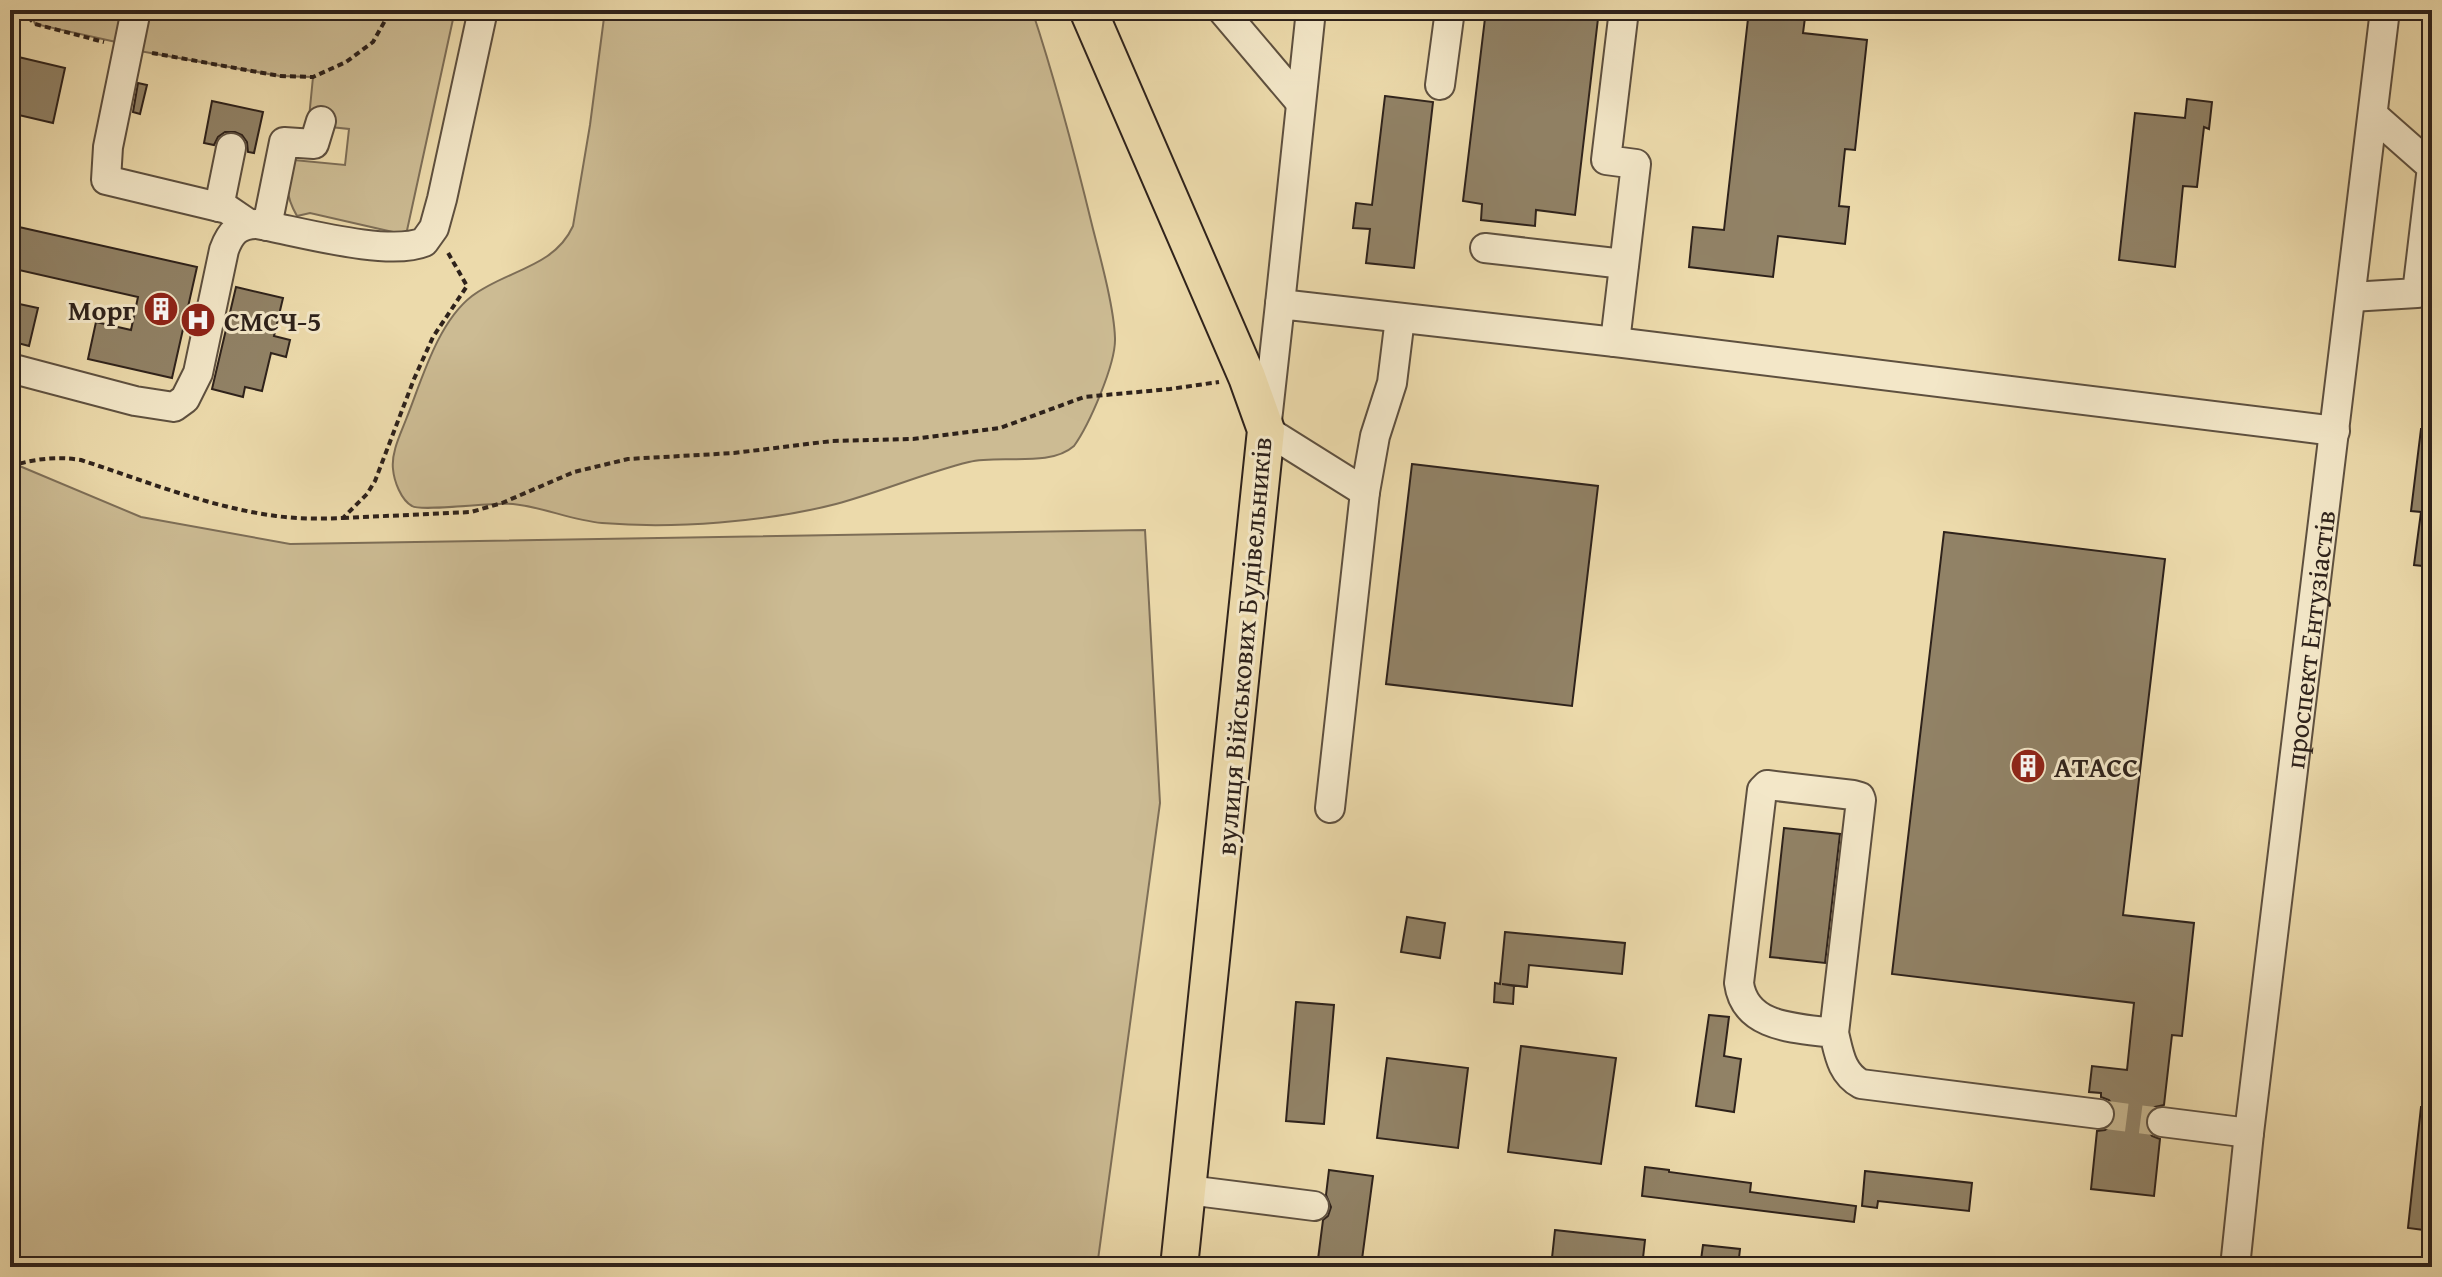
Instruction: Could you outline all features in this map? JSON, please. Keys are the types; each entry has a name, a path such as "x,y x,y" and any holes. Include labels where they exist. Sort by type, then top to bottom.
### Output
{"main road":[{"name":"вулиця Військових Будівельників","path":"1088,10 1247,377 1266,430 1179,1267"}],"street":[{"path":"136,10 108,147 106,180 227,209 258,225 366,244 405,247 424,242 434,228 483,10"},
{"path":"1222,10 1246,24 1300,102"},
{"path":"1311,10 1266,430 1365,492"},
{"path":"1440,85 1450,10"},
{"path":"1615,342 1636,164 1606,160 1624,10"},
{"name":"проспект Ентузіастів","path":"2235,1267 2385,10"},
{"path":"2351,297 2417,293 2432,167 2373,115"},
{"path":"258,225 284,142 314,144 321,121"},
{"path":"219,207 231,148"},
{"path":"10,368 145,403 167,407 179,405 193,388 198,373 228,240 233,231 258,225"},
{"path":"1485,248 1624,264"},
{"path":"1280,304 2335,431"},
{"path":"1330,808 1365,492 1375,436 1392,383 1400,318"},
{"path":"1834,1033 1768,1021 1746,1006 1740,991 1762,790 1767,785 1853,795 1861,800 1834,1033 1842,1063 1853,1079 1861,1084 2099,1114"},
{"path":"2162,1122 2249,1133"},
{"path":"1188,1190 1314,1206"}],"path":[{"path":"21,10 35,24 128,49 280,76 313,77 346,62 373,42 391,10"},
{"path":"343,518 367,494 375,481 433,337 467,286 434,228"},
{"path":"10,466 53,457 81,460 247,512 278,517 343,518 471,512 502,503 574,472 628,459 734,453 832,441 913,439 1000,428 1084,397 1179,388 1247,377"}],"shaded area":[{"path":"30,10 132,10 125,44 35,24"},
{"path":"136,10 455,10 406,235 310,213 297,216 288,188 294,160 345,165 349,129 330,127 309,118 313,77 280,76 128,49"},
{"path":"605,10 1032,10 1072,146 1114,326 1114,349 1106,378 1074,446 1064,453 1038,459 969,462 809,510 720,522 630,525 579,519 513,504 418,508 408,503 395,479 394,456 399,436 440,336 460,307 472,296 542,260 565,240 573,226"},
{"path":"10,462 141,517 290,544 1145,530 1160,803 1097,1267 10,1267"}],"building":[{"path":"1486,10 1599,10 1575,215 1536,210 1535,226 1481,220 1482,204 1463,201"},
{"path":"1749,10 1806,10 1803,33 1867,40 1855,150 1845,149 1839,206 1849,207 1845,244 1778,236 1773,277 1689,267 1693,227 1724,230"},
{"path":"10,55 65,68 53,123 10,113"},
{"path":"138,83 147,85 140,114 133,112"},
{"path":"1385,96 1433,102 1414,268 1366,263 1370,229 1353,228 1356,203 1372,205"},
{"path":"2187,99 2212,102 2209,129 2204,127 2197,187 2183,186 2175,267 2119,260 2135,113 2185,118"},
{"path":"212,101 263,112 254,153 248,152 247,142 235,132 225,132 214,145 204,143"},
{"name":"Морг","path":"10,225 197,267 172,378 88,359 96,322 131,330 138,297 10,268"},
{"path":"236,287 283,298 274,336 290,340 286,357 271,353 262,391 245,387 243,397 212,389"},
{"name":"Морг","path":"10,302 38,308 29,346 10,341"},
{"path":"2421,429 2432,430 2432,567 2414,565 2421,512 2411,511"},
{"path":"1412,464 1598,486 1572,706 1386,684"},
{"name":"АТАСС","path":"1944,532 2165,559 2123,915 2194,923 2182,1036 2172,1035 2164,1105 2148,1112 2145,1119 2152,1136 2160,1139 2154,1196 2091,1189 2097,1131 2112,1125 2116,1115 2114,1107 2109,1100 2101,1097 2101,1093 2089,1092 2092,1066 2127,1070 2134,1003 1892,974"},
{"path":"1784,828 1840,834 1825,963 1770,957"},
{"path":"1407,917 1445,923 1440,958 1401,952"},
{"path":"1505,932 1625,943 1622,974 1529,965 1527,987 1502,984 1514,986 1513,1004 1494,1002 1495,983 1500,984"},
{"path":"1296,1002 1334,1005 1324,1124 1286,1121"},
{"path":"1709,1015 1729,1017 1724,1056 1741,1059 1734,1112 1696,1106"},
{"path":"1521,1046 1616,1058 1601,1164 1508,1152"},
{"path":"1387,1058 1468,1068 1458,1148 1377,1138"},
{"path":"2421,1107 2432,1108 2432,1231 2408,1228"},
{"path":"1645,1167 1751,1183 1750,1192 1856,1206 1854,1222 1642,1196"},
{"path":"1329,1170 1373,1176 1361,1267 1317,1267 1323,1220 1331,1207 1326,1195"},
{"path":"1865,1171 1972,1183 1969,1211 1878,1201 1877,1208 1862,1206"},
{"path":"1555,1230 1645,1240 1642,1267 1551,1267"},
{"path":"1703,1245 1740,1249 1738,1267 1700,1267"}],"tunnel":[{"path":"2099,1114 2162,1122"}],"place":[{"name":"Морг","path":"161,309"},
{"name":"СМСЧ-5","path":"198,320"},
{"name":"АТАСС","path":"2028,766"}]}
